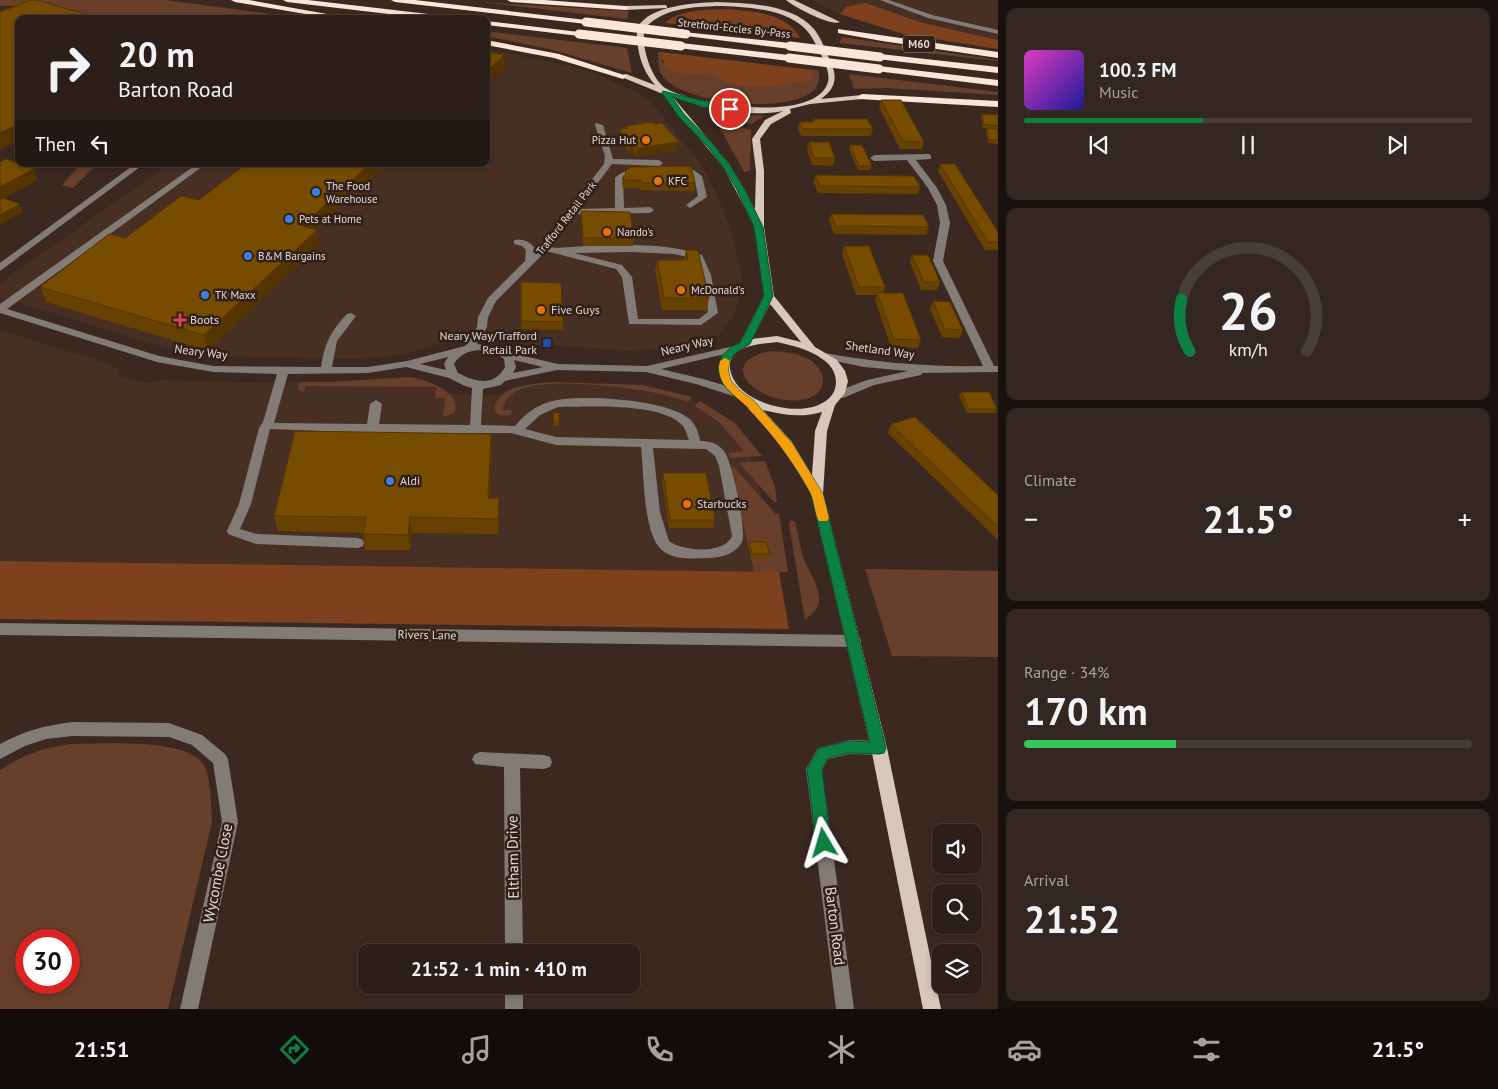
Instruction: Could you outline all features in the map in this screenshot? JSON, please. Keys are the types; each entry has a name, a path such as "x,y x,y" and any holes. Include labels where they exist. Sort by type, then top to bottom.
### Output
{"highway":[{"path":"235,0 327,15"},
{"path":"287,0 419,15"},
{"name":"Stretford-Eccles By-Pass","path":"395,0 998,70"},
{"path":"512,0 625,5"},
{"path":"590,0 625,5"},
{"name":"Stretford-Eccles By-Pass","path":"490,23 998,83"},
{"name":"M60","path":"837,28 882,39 998,55"},
{"path":"490,43 556,56 623,76"},
{"path":"862,97 998,104"}],"main road":[{"path":"625,5 656,0"},
{"path":"682,5 691,0"},
{"path":"764,0 780,12"},
{"path":"788,0 837,28"},
{"path":"759,227 740,188 727,167 681,115 646,66 640,34 642,27 652,17 682,5 727,3 758,6 816,24"},
{"path":"625,5 674,7"},
{"path":"797,19 815,35 832,77 830,87 826,92 768,122 758,133 756,145 760,171 759,227 769,296 811,347"},
{"path":"623,76 696,103 730,109 764,110 800,105"},
{"path":"809,102 862,97"},
{"path":"745,344 769,296"},
{"path":"817,494 821,431 842,385 841,375 835,365 825,356 811,347 794,342 777,339 760,340 734,349 726,358 723,370 727,382 736,393 749,402 788,446 817,494 879,748 932,1009"},
{"path":"749,402 783,412 801,412 817,410 834,399"}],"street":[{"path":"883,0 930,17 998,32"},
{"path":"599,125 610,161 659,163"},
{"path":"869,149 878,166"},
{"path":"874,158 928,157"},
{"path":"910,158 930,183 940,204 945,222 937,251 938,261 994,369"},
{"name":"Trafford Retail Park","path":"465,349 482,327 483,317 492,300 544,248 610,161"},
{"path":"0,268 136,167"},
{"path":"0,310 198,167"},
{"path":"620,210 619,178 624,174 637,172 696,173 703,197 690,205"},
{"path":"571,213 650,210"},
{"path":"517,242 525,244 531,250 530,263"},
{"path":"544,248 619,267 627,277 633,322 701,322 710,316 714,309 701,258 691,254 611,249 557,251"},
{"name":"Neary Way","path":"0,310 172,363 213,369 284,371 368,370 407,364 465,349"},
{"path":"326,371 334,334 351,316"},
{"path":"482,327 503,353 512,367 504,378 497,382 478,385 467,384 452,375 449,364 455,354 465,349 484,347 503,353"},
{"name":"Neary Way","path":"646,369 734,349"},
{"name":"Neary Way","path":"503,353 558,367"},
{"name":"Shetland Way","path":"825,356 864,364 932,370 994,369"},
{"name":"Neary Way","path":"407,364 452,375"},
{"name":"Neary Way","path":"504,378 558,367 646,369 699,381 736,393"},
{"name":"Shetland Way","path":"834,399 871,382 932,370"},
{"path":"284,371 265,428 244,504 233,531 256,539 358,543"},
{"path":"475,429 478,385"},
{"path":"518,430 530,416 558,403 629,404 678,416 691,428 695,443"},
{"path":"372,428 376,404"},
{"path":"267,425 278,427 518,430 556,441 646,442 708,444 715,449 725,466 738,536 737,542 733,546 721,552 678,552 662,543 655,522 646,442"},
{"name":"Rivers Lane","path":"0,629 854,641"},
{"name":"Wycombe Close","path":"0,752 20,741 46,732 72,729 169,730 197,740 220,759 230,822 189,1009"},
{"name":"Barton Road","path":"845,1009 814,769 824,753 850,747 879,748"},
{"path":"480,760 544,762"},
{"name":"Eltham Drive","path":"512,760 514,944"},
{"path":"514,994 514,1009"}],"shaded area":[{"path":"0,0 165,0 278,15 66,15 36,6 0,6"},
{"path":"812,0 998,0 998,49 903,34 840,14"},
{"path":"480,2 629,11 627,19"},
{"path":"865,3 923,23 998,40 998,49 903,34 840,14 846,7"},
{"path":"726,9 757,12 778,18 787,23 800,38 665,23 671,18 686,13"},
{"path":"490,31 627,48 632,73 553,50 490,37"},
{"path":"842,37 998,60 998,61 839,43"},
{"path":"490,50 569,66 596,74 641,94 652,103 704,168 732,233 741,274 741,292 733,317 719,335 687,346 631,351 552,345 525,345 509,340 457,339 408,353 351,359 208,356 170,349 0,297 0,283 165,167 490,167"},
{"path":"658,52 661,52 662,62 684,73 715,73 757,86 797,83 812,75 813,70 818,70 817,86 804,96 783,102 757,104 729,102 702,97 679,89 664,78 659,69"},
{"path":"661,52 813,70 811,80 774,86 746,86 723,80 714,73 681,73 674,71 663,61"},
{"path":"849,74 998,92 998,95 887,88 854,89"},
{"path":"710,112 765,116 751,124"},
{"path":"716,121 751,130 750,171 744,172"},
{"path":"78,167 94,167 73,188 62,185"},
{"path":"0,330 110,364 119,370 118,376 148,383 161,380 243,383 367,381 435,386 451,394 501,395 515,388 549,383 628,385 677,393 712,409 740,434 754,466 779,572 0,561"},
{"path":"772,351 796,354 810,360 817,366 823,378 820,390 809,398 784,400 769,396 756,389 747,381 743,372 745,364 754,356"},
{"path":"410,377 433,384 448,393 456,406 454,413 443,417 445,398 435,398 436,387 306,386 304,392 298,390 299,384 302,382"},
{"path":"552,382 642,385 693,397 687,402 652,392 628,388 553,384 533,386 513,393 506,400 503,410 513,410 511,414 501,415 494,409 497,401 509,390 526,385"},
{"path":"700,401 735,423 762,456 730,458 728,453 744,451 719,422 695,406"},
{"path":"765,461 775,487 777,502 774,502 739,463"},
{"path":"731,464 776,514 779,514 788,572 754,572 751,558 768,558 748,546"},
{"path":"791,520 795,522 803,557 816,585 819,597 817,607 805,620 789,524"},
{"path":"0,561 779,572 789,629 0,619"},
{"path":"865,569 998,571 998,657 892,656"},
{"path":"71,744 142,744 180,750 195,756 204,765 208,776 212,822 168,1009 0,1009 0,770 34,752"}],"building":[{"path":"31,0 36,0 89,15 15,15 15,126 0,133 0,12"},
{"path":"490,53 504,55 490,68"},
{"path":"881,100 901,100 924,142 903,141"},
{"path":"982,114 998,115 998,126 984,124"},
{"path":"813,119 867,119 873,129 803,129 799,122 815,122"},
{"path":"652,122 654,124 662,123 679,142 637,148 634,145 631,146 624,138 627,137 620,129 628,128 626,126"},
{"path":"987,128 998,129 998,140 989,140"},
{"path":"809,142 829,142 835,158 814,158"},
{"path":"850,145 862,145 872,166 859,166"},
{"path":"6,159 15,162 15,167 34,169 0,187 0,162"},
{"path":"940,164 955,164 998,232 998,242 988,242"},
{"path":"691,166 695,183 641,183 641,180 623,180 626,170 631,167"},
{"path":"242,167 367,167 302,226 317,230 204,335 40,287 109,234 125,238 181,196 199,200"},
{"path":"815,175 914,176 920,187 820,186"},
{"path":"3,198 20,204 0,215 0,199"},
{"name":"Nando's","path":"581,211 630,212 634,238 583,238"},
{"path":"831,214 923,215 929,227 836,226"},
{"path":"844,246 869,246 885,287 859,287"},
{"name":"McDonald's","path":"686,250 698,250 709,298 664,298 657,260 688,260"},
{"path":"912,255 928,255 940,282 924,282"},
{"name":"Five Guys","path":"521,282 561,283 563,322 521,321"},
{"path":"877,293 903,293 921,340 894,339"},
{"path":"933,301 950,302 963,330 945,329"},
{"path":"961,392 989,392 997,409 969,409"},
{"path":"553,413 559,413 559,422 554,422"},
{"path":"915,417 998,495 998,527 891,424"},
{"name":"Aldi","path":"295,431 491,434 488,498 499,498 498,519 410,517 408,535 363,534 366,517 274,516"},
{"name":"Starbucks","path":"663,473 706,473 715,520 670,520"},
{"path":"749,541 766,542 770,554 752,554"}],"slow traffic":[{"path":"725,361 723,370 727,382 736,393 749,402 788,446 817,494 823,518"}],"place":[{"name":"Pizza Hut","path":"646,140"},
{"name":"KFC","path":"658,181"},
{"name":"The Food Warehouse","path":"316,192"},
{"name":"Pets at Home","path":"289,219"},
{"name":"Nando's","path":"607,232"},
{"name":"B&M Bargains","path":"248,256"},
{"name":"McDonald's","path":"681,290"},
{"name":"TK Maxx","path":"205,295"},
{"name":"Five Guys","path":"541,310"},
{"name":"Boots","path":"180,320"},
{"name":"Neary Way/Trafford Retail Park","path":"547,343"},
{"name":"Aldi","path":"390,481"},
{"name":"Starbucks","path":"687,504"}],"route":[{"path":"730,109 703,105 666,93 681,115 727,167 740,188 759,227 769,296 745,344 734,349 726,358 723,370 727,382 736,393 749,402 788,446 817,494 879,748 850,747 824,753 814,769 824,843"}]}
